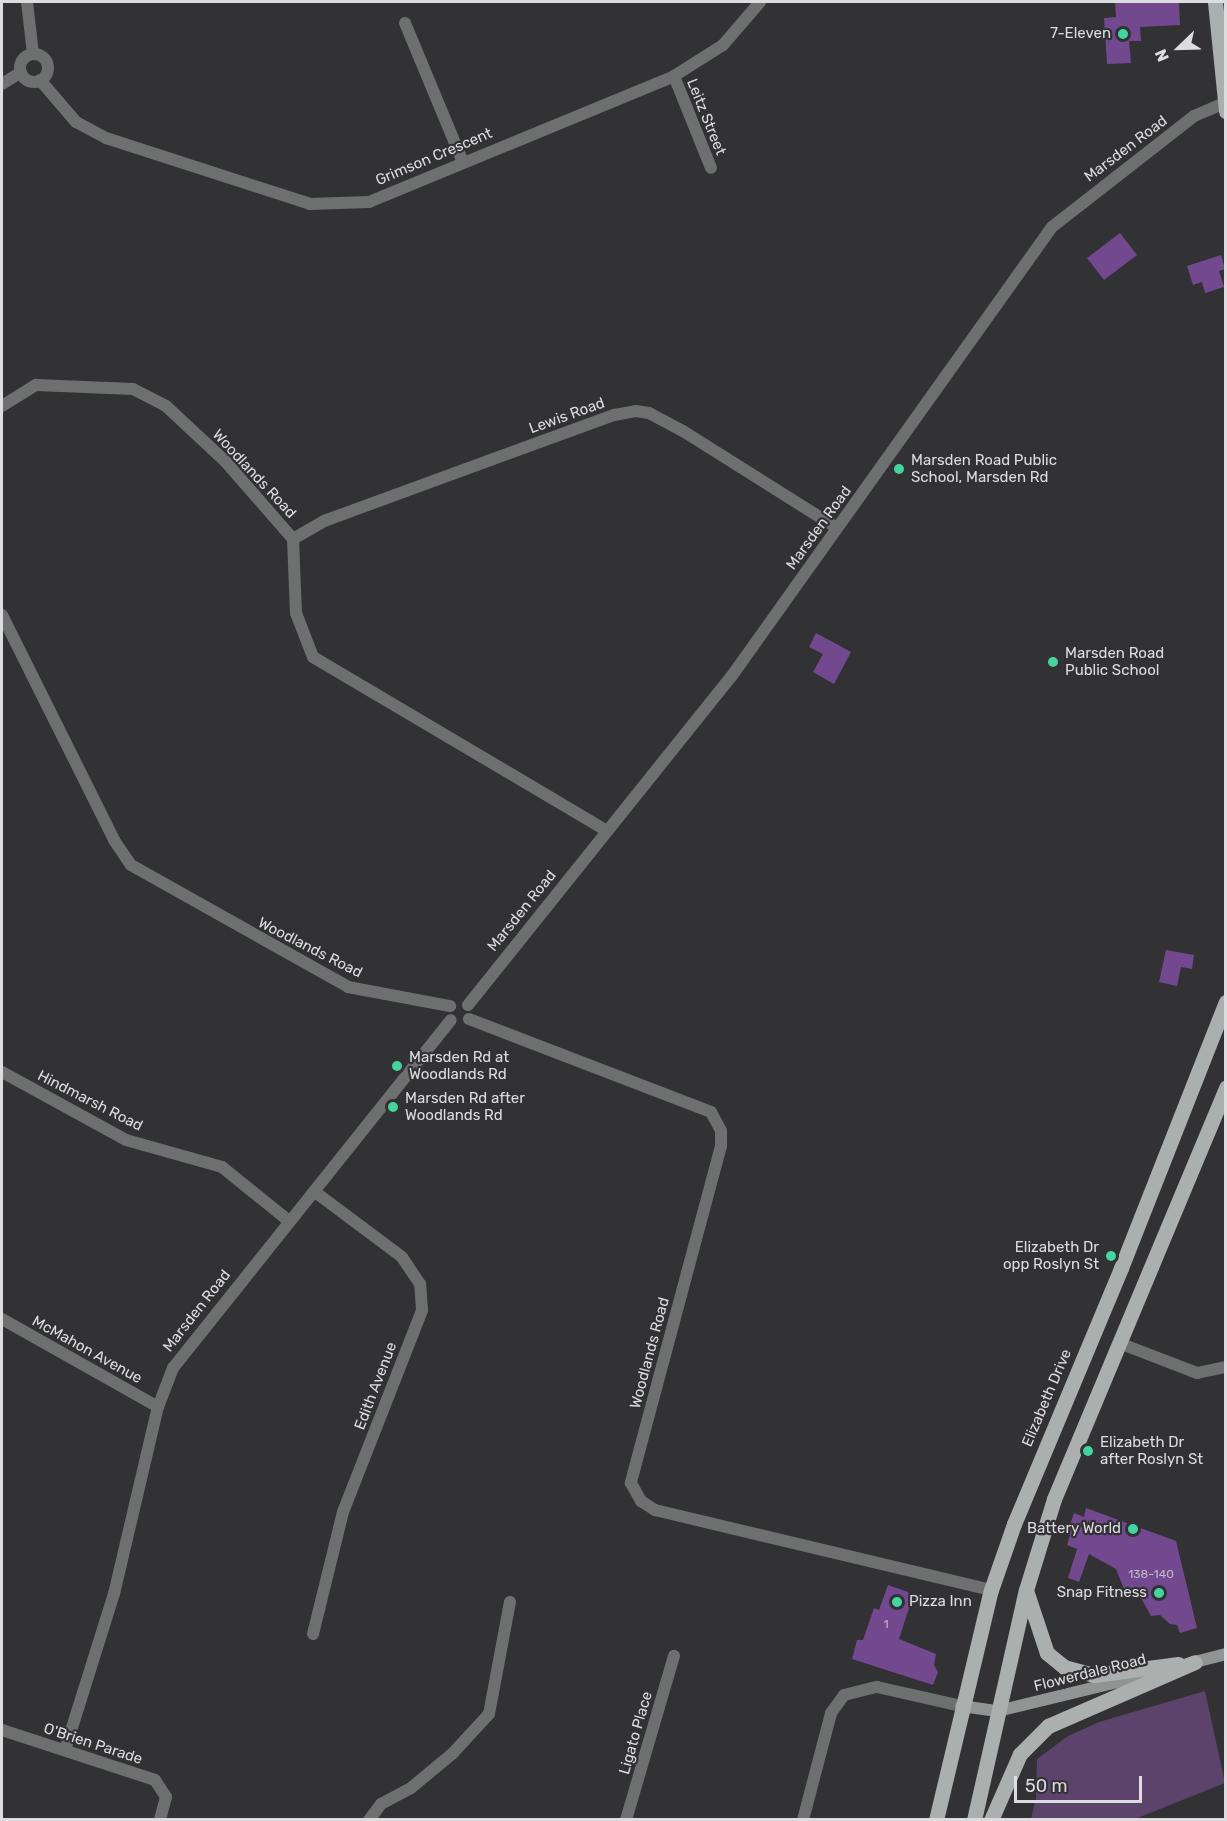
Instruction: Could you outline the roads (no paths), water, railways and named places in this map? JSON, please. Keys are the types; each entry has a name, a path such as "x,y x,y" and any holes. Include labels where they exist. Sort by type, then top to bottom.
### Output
{"main road":[{"path":"1215,2 1216,32 1225,106"},
{"path":"1216,32 1226,19"},
{"name":"Elizabeth Drive","path":"936,1820 961,1706 991,1590 1014,1524 1121,1268 1226,1002"},
{"path":"974,1820 1026,1590 1054,1499 1226,1088"},
{"path":"1026,1590 1047,1653 1064,1667 1094,1675 1195,1662"},
{"name":"Flowerdale Road","path":"961,1706 998,1711 1226,1654"},
{"path":"991,1820 1020,1754 1048,1726 1195,1662"}],"street":[{"path":"27,2 33,54"},
{"name":"Grimson Crescent","path":"40,80 63,111 94,133 310,204 369,202 462,160 674,76 723,45 760,2"},
{"path":"405,23 462,160"},
{"path":"21,72 22,61 33,54"},
{"path":"21,72 29,80 40,80 48,66 44,58 33,54"},
{"path":"2,84 21,72"},
{"name":"Leitz Street","path":"674,76 711,168"},
{"name":"Marsden Road","path":"468,1005 606,830 731,677 1052,227 1194,116 1225,106"},
{"name":"Woodlands Road","path":"2,406 36,385 133,389 166,406 217,453 293,539 296,613 313,657 606,830"},
{"name":"Lewis Road","path":"293,539 324,521 614,415 636,411 649,413 682,431 837,528"},
{"name":"Woodlands Road","path":"2,615 114,840 132,866 348,987 450,1006"},
{"path":"459,1001 468,1005 469,1019 460,1024 451,1020 450,1006 459,1001"},
{"name":"Woodlands Road","path":"469,1019 711,1112 721,1131 721,1146 631,1483 641,1501 655,1510 991,1590"},
{"name":"Marsden Road","path":"65,1750 114,1594 158,1407 181,1355 315,1192 451,1020"},
{"name":"Hindmarsh Road","path":"2,1072 126,1140 222,1167 289,1221"},
{"name":"Edith Avenue","path":"313,1634 343,1512 422,1310 420,1284 402,1257 315,1192"},
{"name":"McMahon Avenue","path":"2,1319 158,1407"},
{"path":"1119,1343 1197,1373 1226,1367"},
{"path":"369,1820 381,1804 411,1788 453,1753 489,1714 510,1602"},
{"name":"Ligato Place","path":"626,1820 674,1656"},
{"path":"803,1820 831,1713 844,1695 877,1687 961,1706"},
{"name":"O'Brien Parade","path":"2,1730 154,1780 164,1789 166,1797 160,1820"}],"place":[{"name":"7-Eleven","path":"1123,34"},
{"name":"Marsden Road Public School, Marsden Rd","path":"899,469"},
{"name":"Marsden Road Public School","path":"1053,662"},
{"name":"Marsden Rd at Woodlands Rd","path":"397,1066"},
{"name":"Marsden Rd after Woodlands Rd","path":"393,1107"},
{"name":"Elizabeth Dr opp Roslyn St","path":"1111,1256"},
{"name":"Elizabeth Dr after Roslyn St","path":"1088,1451"},
{"name":"Battery World","path":"1133,1529"},
{"name":"Snap Fitness","path":"1159,1593"},
{"name":"Pizza Inn","path":"897,1602"}]}
